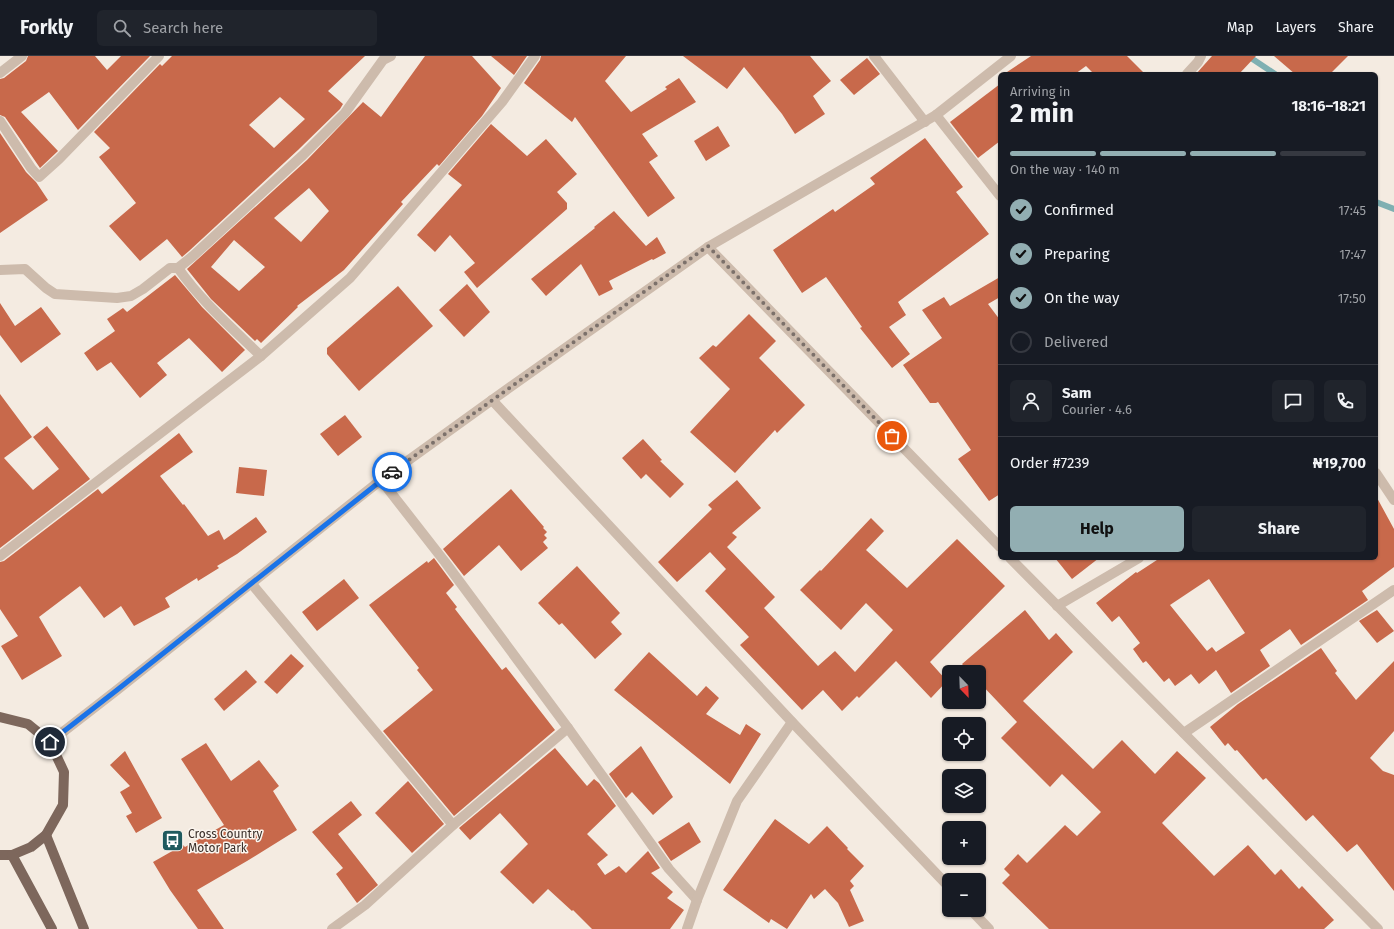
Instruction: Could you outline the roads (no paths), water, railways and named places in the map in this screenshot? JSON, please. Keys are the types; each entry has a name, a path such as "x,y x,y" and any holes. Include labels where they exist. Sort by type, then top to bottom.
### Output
{"main road":[{"path":"0,717 28,724 50,742 64,772 63,805 46,835 31,847 12,855 0,854"},
{"path":"46,835 84,929"},
{"path":"12,855 52,929"}],"street":[{"path":"0,73 22,56"},
{"path":"0,121 31,168 39,177 59,159 159,56"},
{"path":"0,270 25,269 55,294 118,298 131,296 143,289 170,268 178,268 303,155 345,113 384,60 391,56"},
{"path":"0,556 261,356 350,278 502,102 535,56"},
{"path":"874,56 925,122"},
{"path":"50,742 123,686 381,480 492,400 708,246 925,122 1011,56"},
{"path":"1189,72 1198,62 1201,56"},
{"path":"936,115 998,193"},
{"path":"708,246 998,545"},
{"path":"178,268 215,312 261,356"},
{"path":"492,400 792,722 942,880"},
{"path":"1378,476 1394,500"},
{"path":"381,480 445,562 568,728 669,869 697,900"},
{"path":"1012,560 1378,929"},
{"path":"1057,606 1136,560"},
{"path":"251,583 453,826"},
{"path":"1184,734 1394,590"},
{"path":"687,929 697,900 737,801 792,722"},
{"path":"332,929 364,905 453,826 568,728"},
{"path":"978,917 989,929"}],"waterway":[{"path":"1248,56 1272,72"},
{"path":"1378,203 1394,209"}],"place":[{"name":"Cross Country Motor Park","path":"173,841"}]}
